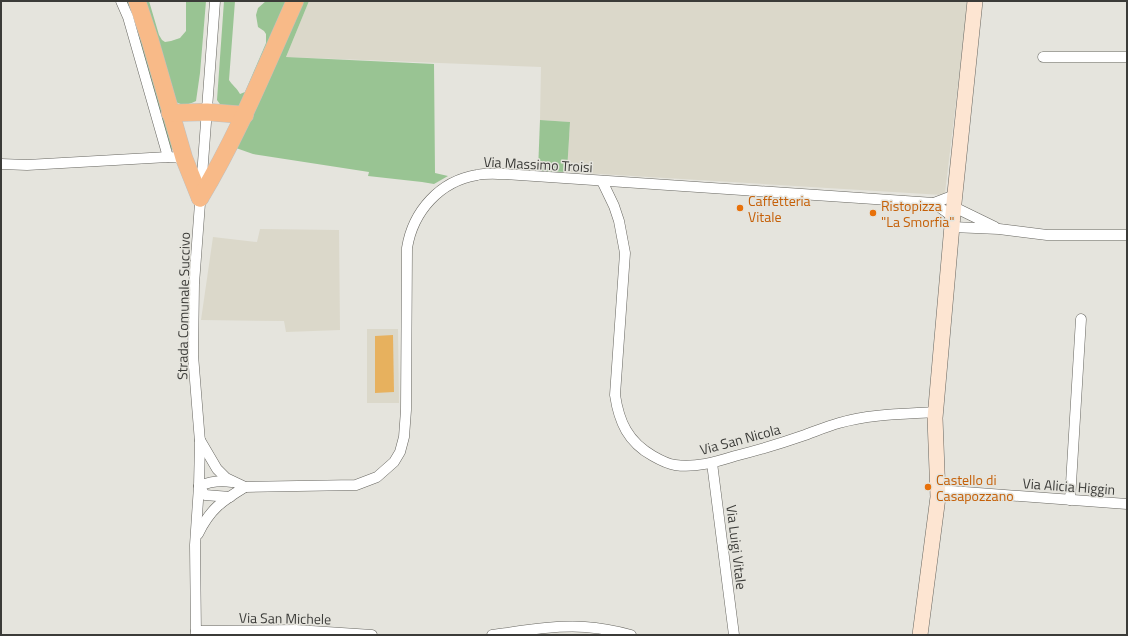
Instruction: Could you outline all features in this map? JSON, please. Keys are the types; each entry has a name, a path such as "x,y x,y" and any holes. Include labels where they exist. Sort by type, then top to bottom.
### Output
{"highway":[{"path":"137,1 150,40 170,113 176,158 200,198 220,165 245,115 295,1"},
{"path":"170,113 207,112 245,115"}],"main road":[{"path":"920,635 938,497 935,412 953,212 975,1"}],"street":[{"path":"1,164 27,165 176,158 121,1"},
{"name":"Strada Comunale Succivo","path":"196,633 196,538 200,440 193,355 194,284 215,1"},
{"path":"1043,57 1127,56"},
{"name":"Via Massimo Troisi","path":"199,486 212,481 221,480 245,487 356,485 377,477 394,462 400,452 404,437 406,410 407,248 409,234 421,210 440,190 464,178 478,174 505,174 934,203 953,212"},
{"name":"Via San Nicola","path":"602,181 614,206 619,221 625,253 615,395 617,408 622,422 630,436 641,450 660,461 674,465 687,466 712,463 774,446 838,423 886,415 935,412"},
{"path":"934,203 953,212 999,229 1047,234 1127,235"},
{"path":"953,212 999,229"},
{"path":"1070,500 1081,318"},
{"name":"Via Massimo Troisi","path":"200,440 217,469 232,482"},
{"name":"Via Luigi Vitale","path":"712,463 734,635"},
{"path":"199,486 205,495 230,497"},
{"path":"196,538 205,519 220,503 245,487"},
{"name":"Via Alicia Higgin","path":"938,490 1127,504"},
{"path":"492,635 569,627 585,627 631,635"},
{"name":"Via San Michele","path":"196,633 296,630 372,635"}],"shaded area":[{"path":"309,1 968,1 945,193 942,195 567,172 570,122 540,120 541,67 286,57"},
{"path":"260,229 339,230 340,330 286,332 284,321 201,320 213,237 257,242"},
{"path":"367,329 398,329 399,403 367,403"}],"green space":[{"path":"126,1 131,1 173,149 169,150"},
{"path":"143,1 149,1 159,35 165,42 180,38 186,31 186,1 206,1 196,101 186,104 176,102"},
{"path":"224,1 235,1 229,80 240,94 245,92 266,43 266,34 258,27 256,15 258,8 266,1 287,1 240,108 222,107 217,100"},
{"path":"300,1 309,1 286,57 434,64 435,173 448,176 434,184 368,176 369,172 253,154 236,148"},
{"path":"540,120 570,122 567,172 538,171"}],"building":[{"path":"393,335 394,392 375,393 375,336"}],"place":[{"name":"Caffetteria Vitale","path":"740,208"},
{"name":"Ristopizza \"La Smorfia\"","path":"873,213"},
{"name":"Castello di Casapozzano","path":"928,487"}]}
